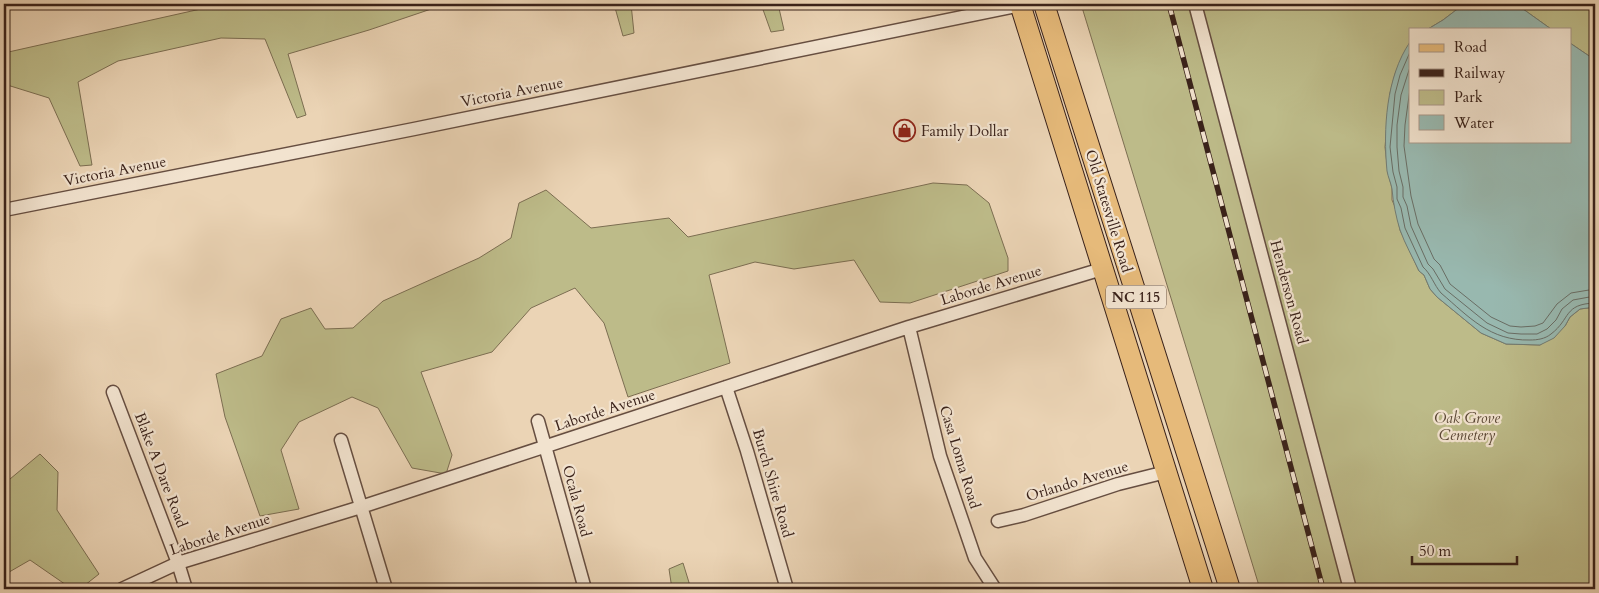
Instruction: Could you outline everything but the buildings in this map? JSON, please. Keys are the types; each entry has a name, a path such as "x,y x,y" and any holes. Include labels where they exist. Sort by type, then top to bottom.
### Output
{"main road":[{"name":"Old Statesville Road","path":"1022,4 1102,269 1203,589"},
{"name":"Old Statesville Road","path":"1044,4 1230,589"}],"street":[{"name":"Victoria Avenue","path":"4,210 434,125 1022,4"},
{"name":"Henderson Road","path":"1195,4 1350,589"},
{"name":"Laborde Avenue","path":"122,589 178,563 361,507 909,327 1102,269"},
{"name":"Casa Loma Road","path":"909,327 940,456 975,558 995,589"},
{"name":"Burch Shire Road","path":"726,387 788,589"},
{"name":"Blake A Dare Road","path":"113,392 178,563 186,589"},
{"name":"Ocala Road","path":"538,421 585,589"},
{"path":"341,440 386,589"},
{"name":"Orlando Avenue","path":"998,521 1024,515 1118,484 1166,472"}],"green space":[{"path":"223,4 446,4 369,30 288,54 306,115 297,118 265,39 221,38 118,61 78,82 92,165 80,166 49,98 4,84 4,53"},
{"path":"614,4 631,4 634,33 623,36"},
{"path":"761,4 778,4 784,30 771,32"},
{"name":"Oak Grove Cemetery","path":"1081,4 1464,4 1430,28 1409,28 1409,44 1395,74 1390,93 1385,147 1392,188 1392,200 1396,209 1400,230 1419,271 1424,275 1430,289 1481,333 1506,344 1540,345 1565,326 1570,317 1580,309 1595,307 1595,589 1260,589"},
{"path":"1516,4 1595,4 1595,60 1572,44 1572,28 1550,28"},
{"path":"933,183 967,185 989,203 1008,258 1008,271 910,303 880,302 854,260 794,269 755,262 709,275 730,363 628,397 604,323 575,288 531,308 492,352 421,372 452,455 446,474 412,468 378,408 352,397 299,422 281,450 299,509 260,516 225,417 216,374 262,356 281,319 311,308 325,329 353,328 383,301 479,258 511,238 519,203 546,190 591,228 669,218 688,237"},
{"path":"40,454 58,472 57,510 99,574 80,589 72,589 30,560 4,575 4,484"},
{"path":"683,563 691,589 672,589 669,569"}],"water":[{"path":"1464,4 1516,4 1550,28 1430,28"},
{"path":"1409,44 1409,142 1572,142 1572,44 1595,60 1595,307 1580,309 1570,317 1554,338 1540,345 1506,344 1481,333 1437,297 1430,289 1424,275 1419,271 1400,230 1387,171 1386,121 1388,104 1391,87 1402,56"}],"railway":[{"path":"1169,4 1323,589"}],"place":[{"name":"Family Dollar","path":"905,131"}]}
